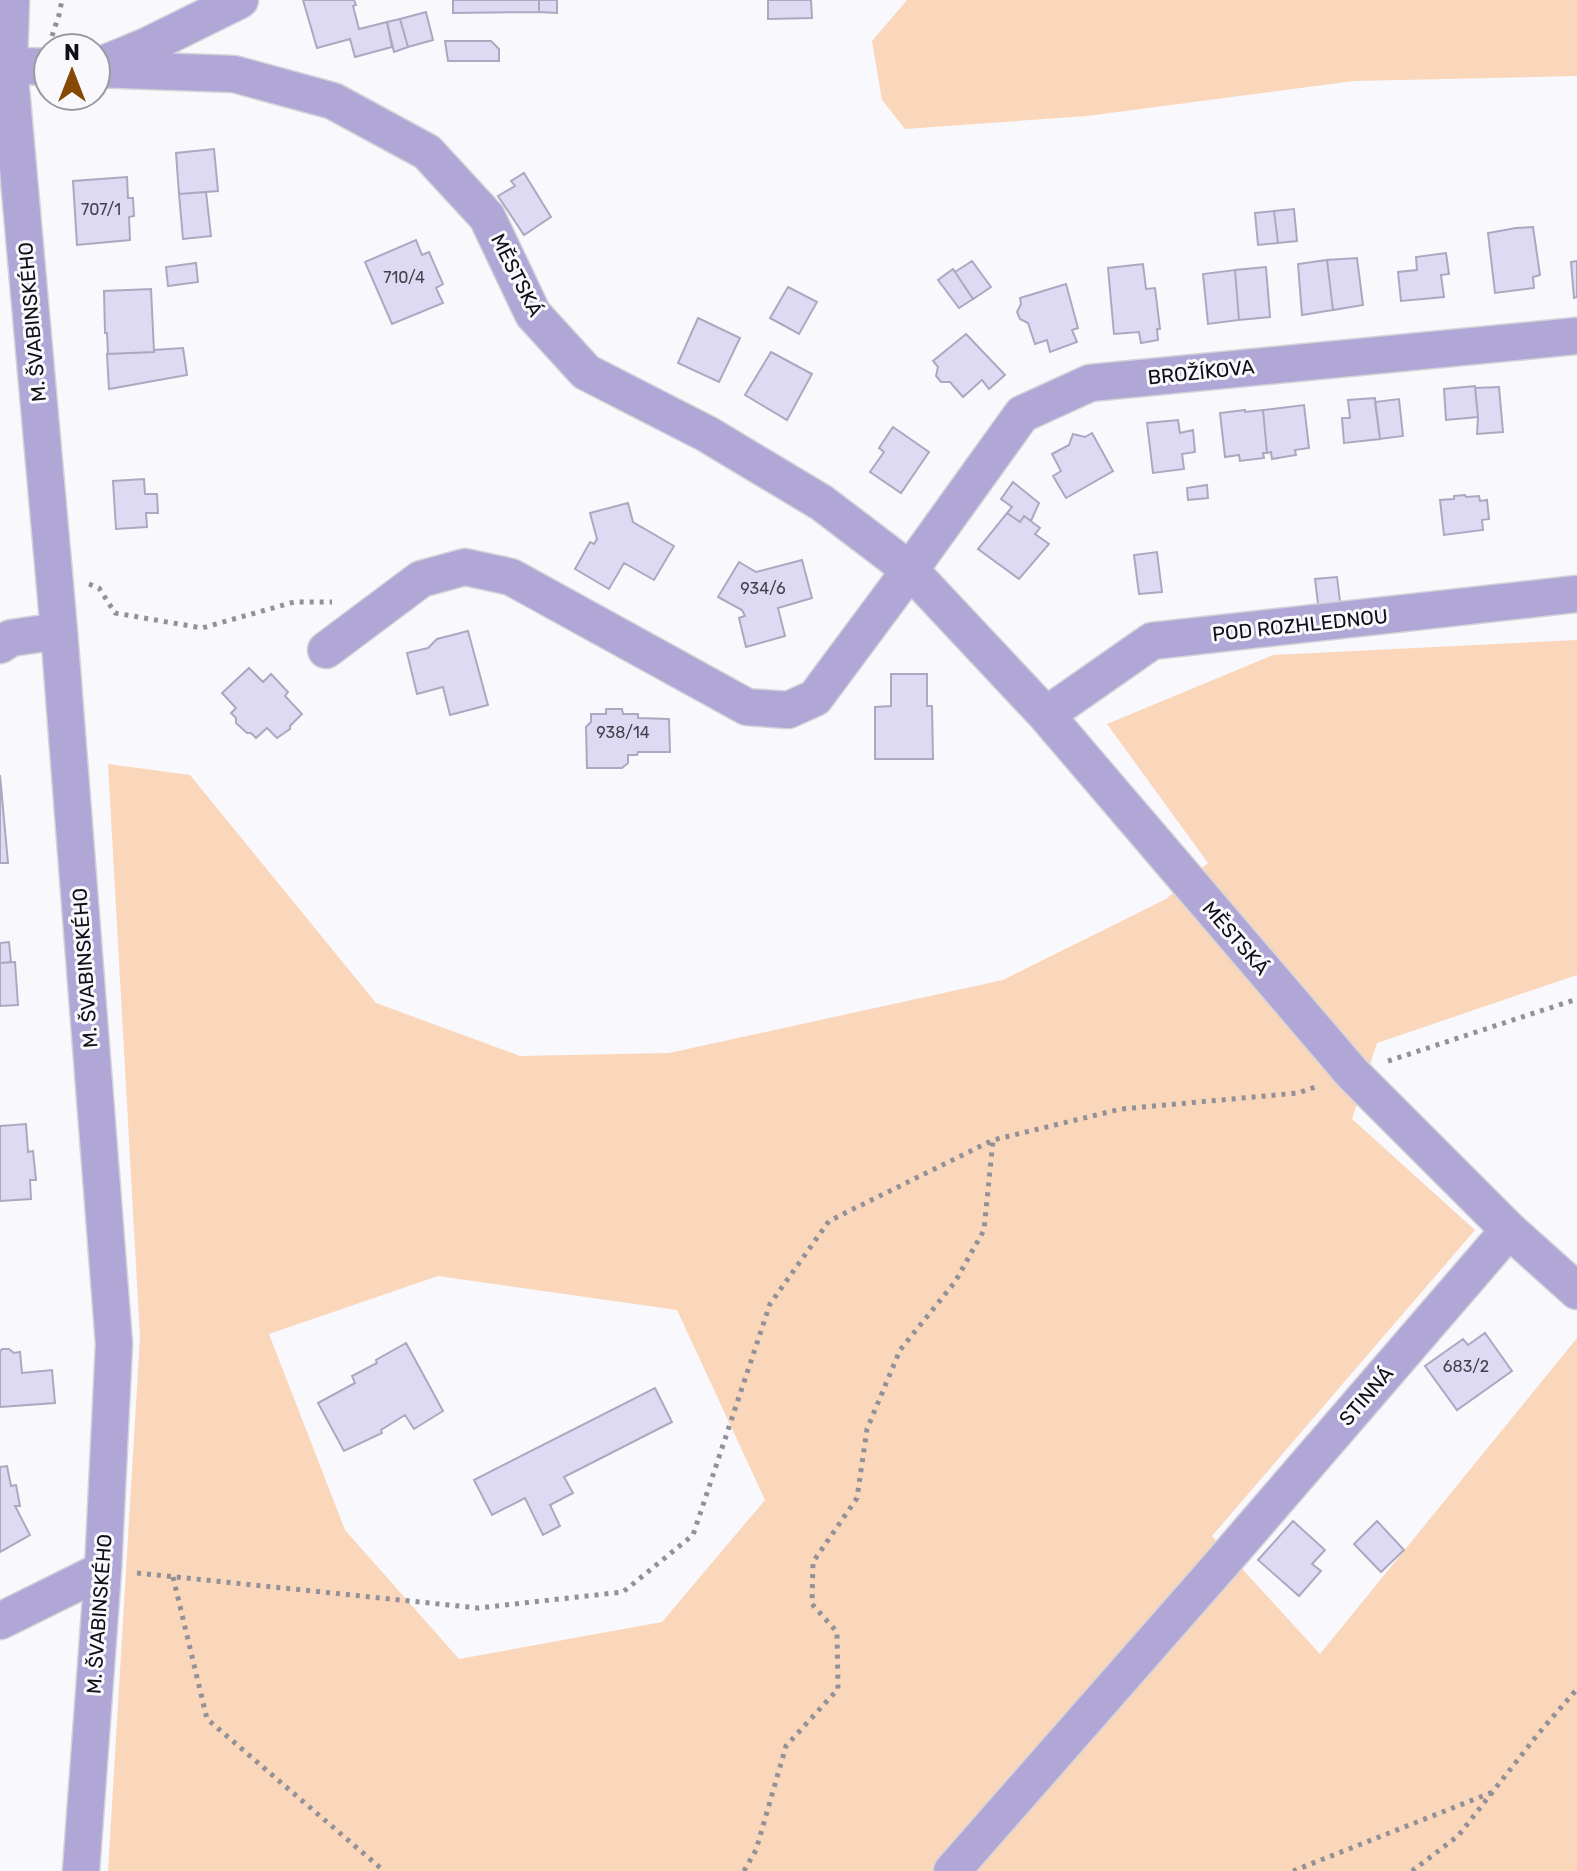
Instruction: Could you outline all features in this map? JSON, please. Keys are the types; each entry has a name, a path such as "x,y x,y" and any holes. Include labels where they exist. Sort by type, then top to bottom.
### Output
{"street":[{"name":"M. ŠVABINSKÉHO","path":"11,0 3,71 54,573 114,1344 103,1570 81,1871"},
{"path":"112,61 240,0"},
{"path":"3,71 32,68"},
{"name":"MĚSTSKÁ","path":"112,69 234,74 333,101 427,152 487,217 533,314 586,372 707,434 822,503 910,570 1046,715 1352,1073 1509,1230 1577,1291"},
{"name":"BROŽÍKOVA","path":"910,570 1022,414 1090,383 1577,336"},
{"path":"326,650 421,579 465,567 511,577 747,707 788,710 815,698 910,570"},
{"name":"POD ROZHLEDNOU","path":"1046,715 1152,641 1577,594"},
{"path":"0,645 11,638 59,631"},
{"name":"STINNÁ","path":"952,1871 1509,1230"},
{"path":"0,1621 103,1570"}],"path":[{"path":"54,573 99,588 115,613 202,628 294,602 389,603"},
{"path":"103,1570 478,1608 623,1592 693,1535 770,1304 829,1221 993,1140 1121,1109 1298,1093 1577,999"},
{"path":"744,1871 756,1850 786,1746 838,1689 837,1632 812,1604 813,1562 857,1498 867,1429 900,1350 955,1282 984,1230 993,1140"},
{"path":"173,1577 207,1719 384,1871"},
{"path":"1412,1871 1458,1836 1577,1689"},
{"path":"1293,1871 1493,1792"}],"shaded area":[{"path":"907,0 1577,0 1577,76 1354,81 1087,116 905,129 882,100 872,41"},
{"path":"1577,640 1577,975 1377,1043 1352,1119 1475,1230 1212,1536 1320,1654 1577,1338 1577,1871 108,1871 140,1337 108,764 190,775 376,1003 520,1056 669,1053 1003,980 1166,899 1208,863 1107,724 1273,655","holes":["438,1276 677,1310 765,1500 662,1622 459,1659 345,1530 269,1334"]}],"building":[{"path":"303,0 354,0 359,29 387,22 392,47 355,57 350,39 317,48"},
{"path":"453,0 539,0 539,12 453,13"},
{"path":"539,0 557,0 557,13 539,12"},
{"path":"768,0 811,0 812,18 768,19"},
{"path":"426,12 433,40 408,47 400,19"},
{"path":"400,19 408,47 394,52 387,22"},
{"path":"445,41 491,41 499,49 499,61 448,61"},
{"path":"214,149 218,191 179,194 176,153"},
{"path":"524,173 551,217 524,235 498,196 515,186 511,181"},
{"path":"127,177 128,198 133,198 134,216 129,217 130,240 77,245 73,181"},
{"path":"206,192 211,236 183,239 179,194"},
{"path":"1294,209 1297,241 1278,243 1274,211"},
{"path":"1274,211 1278,243 1258,245 1255,213"},
{"path":"1533,227 1540,275 1533,277 1534,288 1495,293 1488,233"},
{"path":"416,240 422,255 429,252 443,284 436,288 443,303 392,324 365,262"},
{"path":"1446,253 1449,274 1441,275 1444,297 1401,301 1398,272 1417,270 1416,257"},
{"path":"1357,258 1363,305 1333,310 1327,260"},
{"path":"1327,260 1333,310 1302,315 1298,264"},
{"path":"972,261 991,287 973,299 955,272"},
{"path":"1577,261 1577,297 1574,298 1571,262"},
{"path":"196,263 198,282 168,286 166,267"},
{"path":"1143,264 1146,289 1155,288 1160,329 1157,329 1158,340 1141,343 1139,332 1114,334 1108,268"},
{"path":"1266,267 1270,317 1239,320 1235,270"},
{"path":"953,269 973,299 959,308 938,280"},
{"path":"1235,270 1239,320 1208,324 1203,274"},
{"path":"1066,284 1078,328 1072,330 1077,342 1050,352 1047,340 1035,344 1028,323 1020,319 1017,312 1020,298"},
{"path":"788,287 817,302 799,334 770,318"},
{"path":"151,289 154,352 108,354 104,291"},
{"path":"698,318 740,338 719,382 678,363"},
{"path":"966,334 1005,375 989,389 982,380 963,397 950,382 941,382 936,376 938,367 933,361"},
{"path":"183,348 187,375 109,389 107,354"},
{"path":"771,352 812,374 787,420 745,395"},
{"path":"1475,386 1478,417 1446,420 1444,389"},
{"path":"1499,387 1503,432 1477,434 1475,388"},
{"path":"1375,398 1380,439 1344,443 1342,418 1350,418 1348,400"},
{"path":"1399,399 1403,436 1380,439 1375,402"},
{"path":"1304,405 1309,448 1295,450 1296,455 1272,459 1271,452 1267,453 1263,410"},
{"path":"1263,410 1267,453 1263,453 1264,458 1240,461 1239,455 1225,457 1220,413"},
{"path":"1178,420 1180,433 1193,430 1195,452 1182,454 1184,469 1153,473 1147,423"},
{"path":"893,427 929,452 901,493 870,472 884,452 879,448"},
{"path":"1092,433 1113,471 1066,498 1053,476 1061,471 1052,454 1069,445 1073,434 1085,437"},
{"path":"144,479 145,494 157,494 158,513 146,513 147,527 116,529 113,481"},
{"path":"1013,482 1039,503 1031,521 1024,516 1020,522 1007,513 1012,507 1001,499"},
{"path":"1207,485 1208,498 1188,500 1187,488"},
{"path":"1465,495 1479,496 1480,501 1487,500 1489,519 1482,520 1483,530 1444,535 1440,500"},
{"path":"628,503 633,522 674,546 654,580 624,563 609,589 575,569 590,542 594,544 597,539 590,513"},
{"path":"1007,513 1020,522 1024,516 1040,528 1035,534 1049,544 1019,579 978,549"},
{"path":"1157,552 1162,592 1139,594 1134,555"},
{"path":"802,560 812,598 778,608 785,636 746,647 739,618 745,616 742,610 718,597 739,562 756,572"},
{"path":"1337,577 1341,609 1319,612 1315,579"},
{"path":"468,631 488,705 450,715 443,687 417,694 407,653 428,648 437,639"},
{"path":"249,668 263,682 271,674 288,692 285,696 302,714 290,729 277,738 267,728 256,738 247,733 236,723 231,713 236,708 222,693"},
{"path":"891,674 927,674 927,706 932,706 933,759 875,759 875,707 891,706"},
{"path":"606,709 622,709 623,714 638,714 638,718 669,719 670,752 628,755 628,763 622,768 587,768 586,727 591,722 591,714 606,714"},
{"path":"0,775 8,863 0,863"},
{"path":"9,942 11,962 0,963 0,943"},
{"path":"15,962 18,1005 0,1006 0,963"},
{"path":"26,1124 28,1152 33,1151 36,1180 30,1180 31,1199 0,1201 0,1126"},
{"path":"1485,1333 1512,1371 1457,1410 1425,1366 1463,1339 1468,1345"},
{"path":"406,1343 443,1411 414,1429 405,1415 381,1430 382,1433 344,1451 318,1403 355,1383 352,1376"},
{"path":"2,1349 20,1352 22,1373 52,1370 55,1403 0,1407"},
{"path":"655,1388 672,1422 564,1477 573,1493 550,1505 560,1526 543,1535 525,1498 492,1515 474,1480"},
{"path":"7,1466 11,1486 16,1485 20,1506 15,1506 30,1535 0,1552 0,1467"},
{"path":"1293,1521 1325,1550 1312,1564 1321,1571 1299,1596 1258,1560"},
{"path":"1377,1521 1404,1550 1381,1572 1354,1544"}]}
